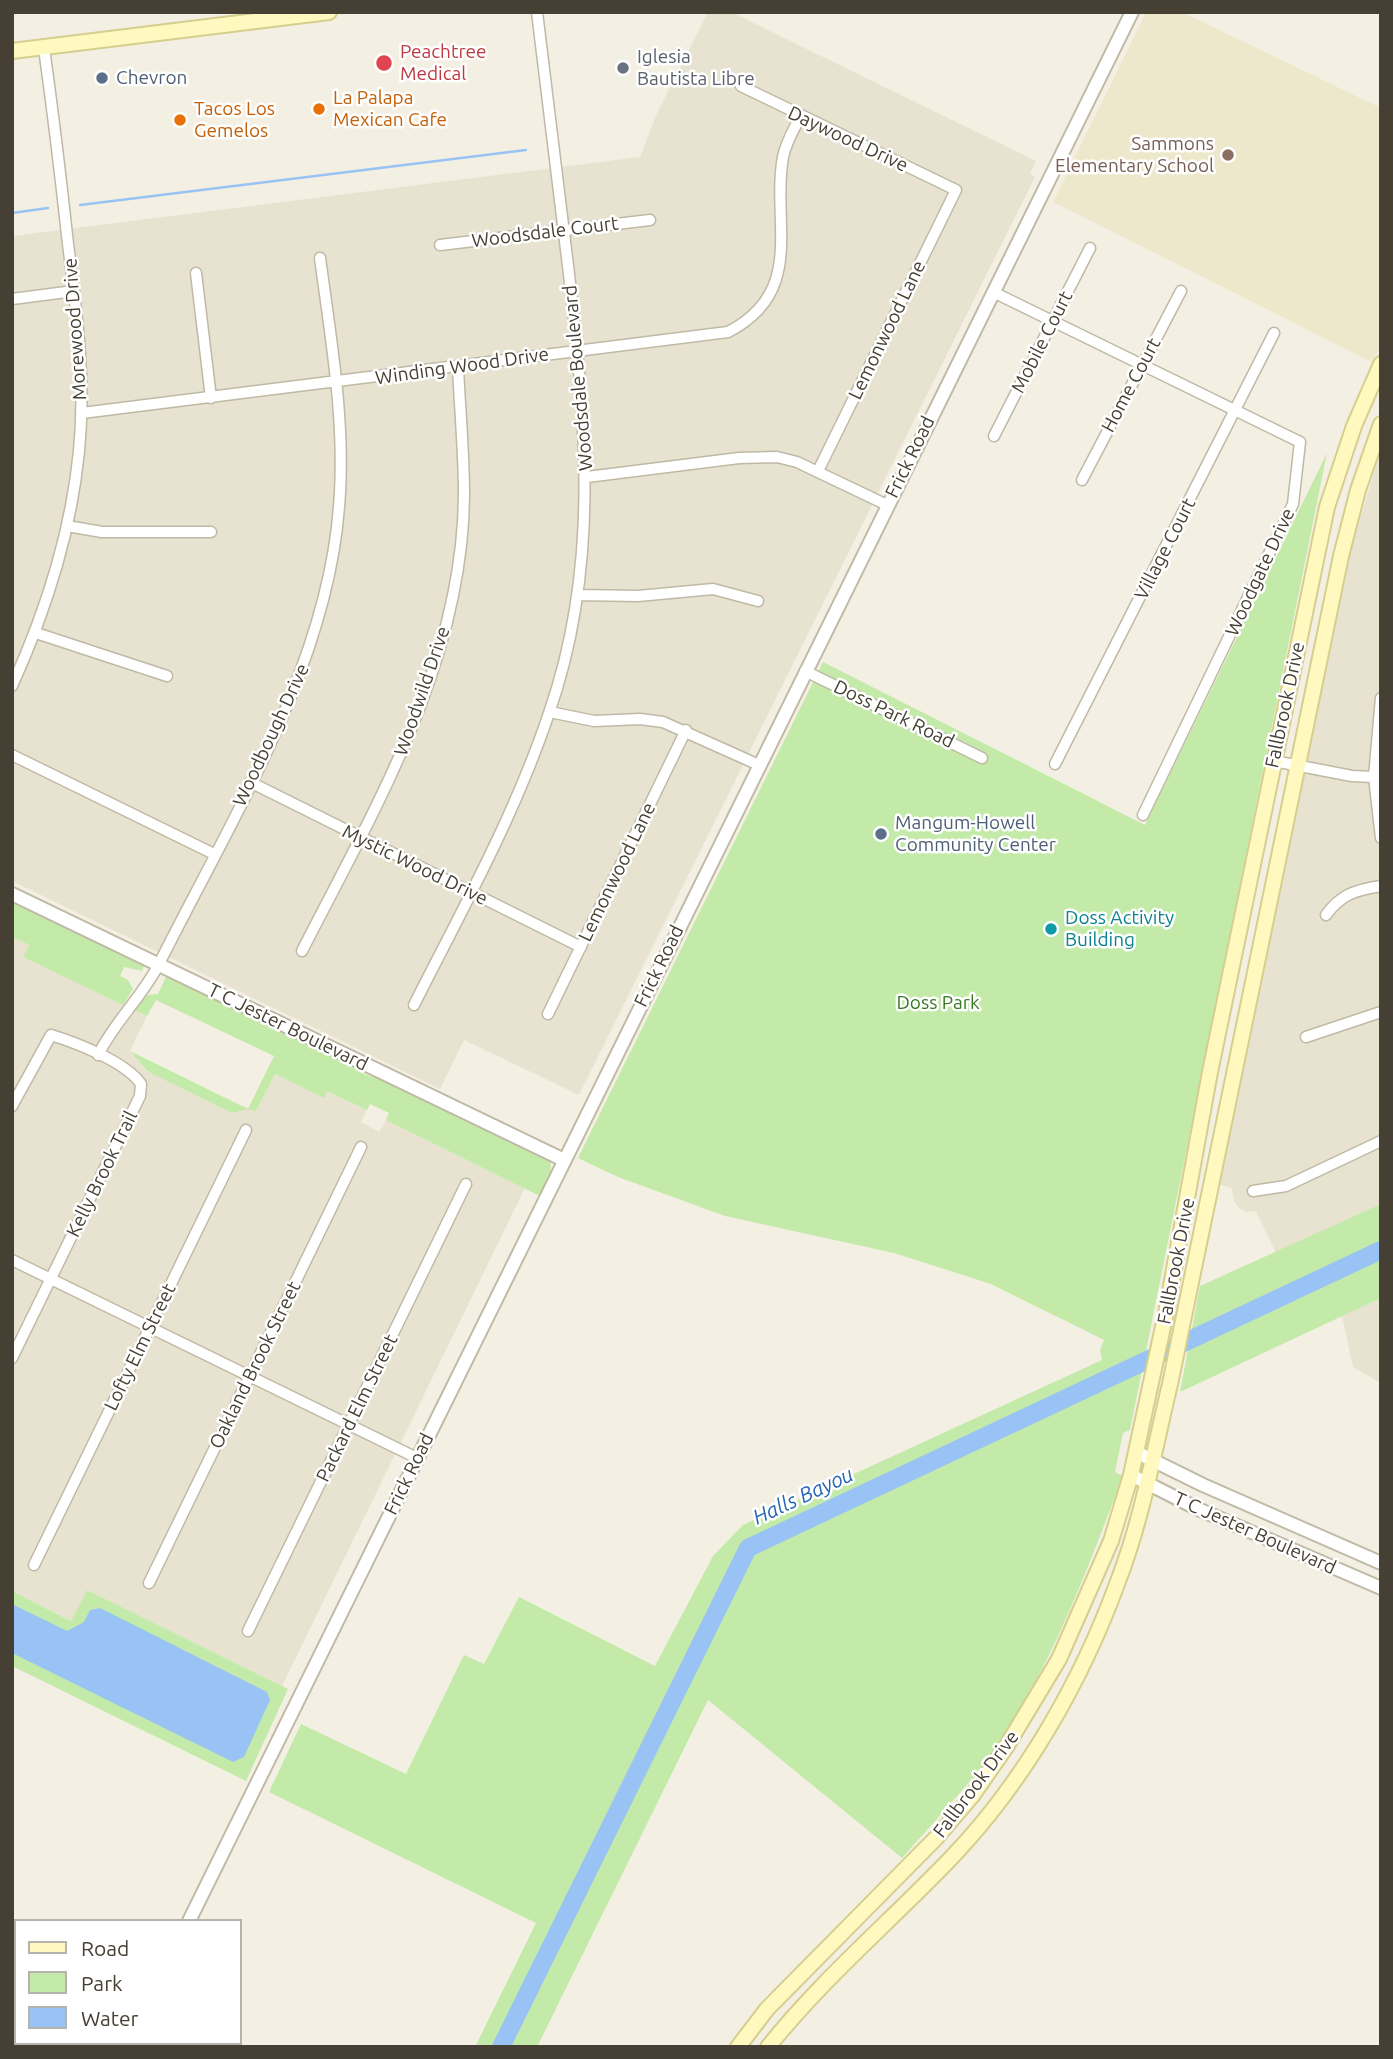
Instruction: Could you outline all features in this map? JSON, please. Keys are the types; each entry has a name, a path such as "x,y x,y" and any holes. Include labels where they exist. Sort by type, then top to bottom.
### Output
{"main road":[{"path":"12,51 329,12"},
{"name":"Fallbrook Drive","path":"738,2047 767,2009 815,1958 936,1838 1006,1747 1036,1699 1072,1630 1111,1541 1131,1475 1166,1313 1230,972 1318,551 1337,475 1381,364"},
{"name":"Fallbrook Drive","path":"768,2047 832,1975 954,1855 1027,1761 1075,1680 1099,1630 1126,1557 1147,1484 1341,556 1360,482 1381,424"},
{"path":"1318,551 1341,556"},
{"path":"1230,972 1254,977"},
{"path":"1192,1177 1212,1182"}],"street":[{"name":"Woodsdale Boulevard","path":"414,1005 518,795 550,712 578,595 585,543 587,477 578,351 537,12"},
{"name":"Frick Road","path":"190,1919 1132,12"},
{"name":"Morewood Drive","path":"12,686 36,633 67,526 76,475 82,413 74,290 44,48"},
{"name":"Daywood Drive","path":"741,86 800,117 956,190"},
{"name":"Winding Wood Drive","path":"82,413 709,336 742,324 757,312 776,278 782,260 783,156 800,117"},
{"name":"Lemonwood Lane","path":"818,471 956,190"},
{"name":"Woodsdale Court","path":"440,245 650,220"},
{"name":"Mobile Court","path":"994,436 1090,248"},
{"name":"Woodbough Drive","path":"98,1055 116,1023 148,983 159,964 301,675 317,630 339,508 336,383 320,258"},
{"path":"196,273 211,398"},
{"path":"12,299 74,290"},
{"name":"Home Court","path":"1082,480 1181,291"},
{"name":"Woodgate Drive","path":"993,292 1300,442 1293,504 1143,815"},
{"name":"Village Court","path":"1055,764 1274,333"},
{"name":"Woodwild Drive","path":"302,951 415,722 442,643 457,568 464,496 458,368"},
{"path":"587,477 758,456 777,457 818,471 887,505"},
{"path":"67,526 102,532 211,532"},
{"path":"578,595 638,596 713,589 758,601"},
{"path":"36,633 167,676"},
{"name":"Doss Park Road","path":"805,671 982,758"},
{"path":"1381,698 1374,776 1381,838"},
{"path":"550,712 594,721 640,719 663,722 686,730 758,765"},
{"name":"Lemonwood Lane","path":"548,1014 686,730"},
{"path":"12,755 214,854"},
{"path":"1274,761 1352,776 1374,776"},
{"name":"Mystic Wood Drive","path":"250,782 581,947"},
{"path":"1326,915 1340,898 1349,892 1381,886"},
{"name":"T C Jester Boulevard","path":"12,894 564,1160"},
{"path":"1306,1037 1381,1012"},
{"name":"Kelly Brook Trail","path":"12,1106 51,1035 133,1072 141,1084 140,1096 12,1358"},
{"name":"Lofty Elm Street","path":"34,1565 246,1130"},
{"path":"1253,1191 1286,1186 1381,1141"},
{"name":"Oakland Brook Street","path":"149,1583 361,1147"},
{"name":"Packard Elm Street","path":"248,1631 466,1184"},
{"path":"12,1260 417,1458"},
{"name":"T C Jester Boulevard","path":"1136,1452 1239,1502 1381,1563"},
{"name":"T C Jester Boulevard","path":"1131,1475 1265,1540 1381,1588"}],"shaded area":[{"path":"708,12 731,12 1036,161 1030,174 1035,177 579,1095 464,1040 440,1089 12,881 12,236 640,157 657,113"},
{"name":"Sammons Elementary School","path":"1146,12 1182,12 1381,108 1381,345 1372,362 1053,202"},
{"path":"1381,450 1381,1204 1276,1253 1256,1211 1247,1212 1239,1208 1234,1201 1232,1188 1220,1185 1350,552"},
{"path":"12,937 29,945 23,957 147,1016 130,1051 146,1071 256,1111 275,1074 323,1097 327,1091 367,1110 361,1122 379,1132 386,1120 525,1188 282,1686 87,1590 72,1621 12,1591"},
{"path":"1381,1298 1381,1383 1353,1367 1342,1316"}],"green space":[{"name":"Doss Park","path":"1327,453 1130,1430 1123,1433 1115,1472 1123,1476 1063,1626 1027,1698 983,1765 902,1858 708,1700 537,2047 475,2047 536,1923 269,1792 301,1724 406,1774 464,1655 484,1664 519,1597 655,1666 713,1556 743,1525 1102,1360 1100,1350 1104,1340 991,1284 894,1253 725,1216 618,1177 578,1158 823,662 1145,825"},
{"path":"12,898 132,956 144,966 142,971 124,967 120,976 128,980 133,989 123,1005 23,957 29,945 12,937"},
{"path":"166,977 178,978 341,1057 362,1073 389,1080 548,1157 551,1172 540,1196 386,1120 389,1113 370,1104 367,1110 327,1091 324,1098 275,1074 256,1111 248,1109 274,1056 156,1000 147,1016 134,1010 147,995 158,994"},
{"path":"130,1051 248,1109 232,1113 147,1071"},
{"path":"1381,1204 1381,1298 1180,1392 1200,1286"},
{"path":"87,1590 288,1689 246,1781 12,1666 12,1591 71,1621"}],"water":[{"path":"12,1604 67,1631 84,1622 90,1610 100,1608 267,1692 270,1700 244,1757 233,1762 12,1653"}],"waterway":[{"path":"80,205 526,150"},
{"path":"12,213 48,208"},
{"name":"Halls Bayou","path":"501,2047 748,1548 1381,1250"}],"place":[{"name":"Peachtree Medical","path":"384,63"},
{"name":"Iglesia Bautista Libre","path":"623,68"},
{"name":"Chevron","path":"102,78"},
{"name":"La Palapa Mexican Cafe","path":"319,109"},
{"name":"Tacos Los Gemelos","path":"180,120"},
{"name":"Sammons Elementary School","path":"1228,155"},
{"name":"Mangum-Howell Community Center","path":"881,834"},
{"name":"Doss Activity Building","path":"1051,929"}]}
